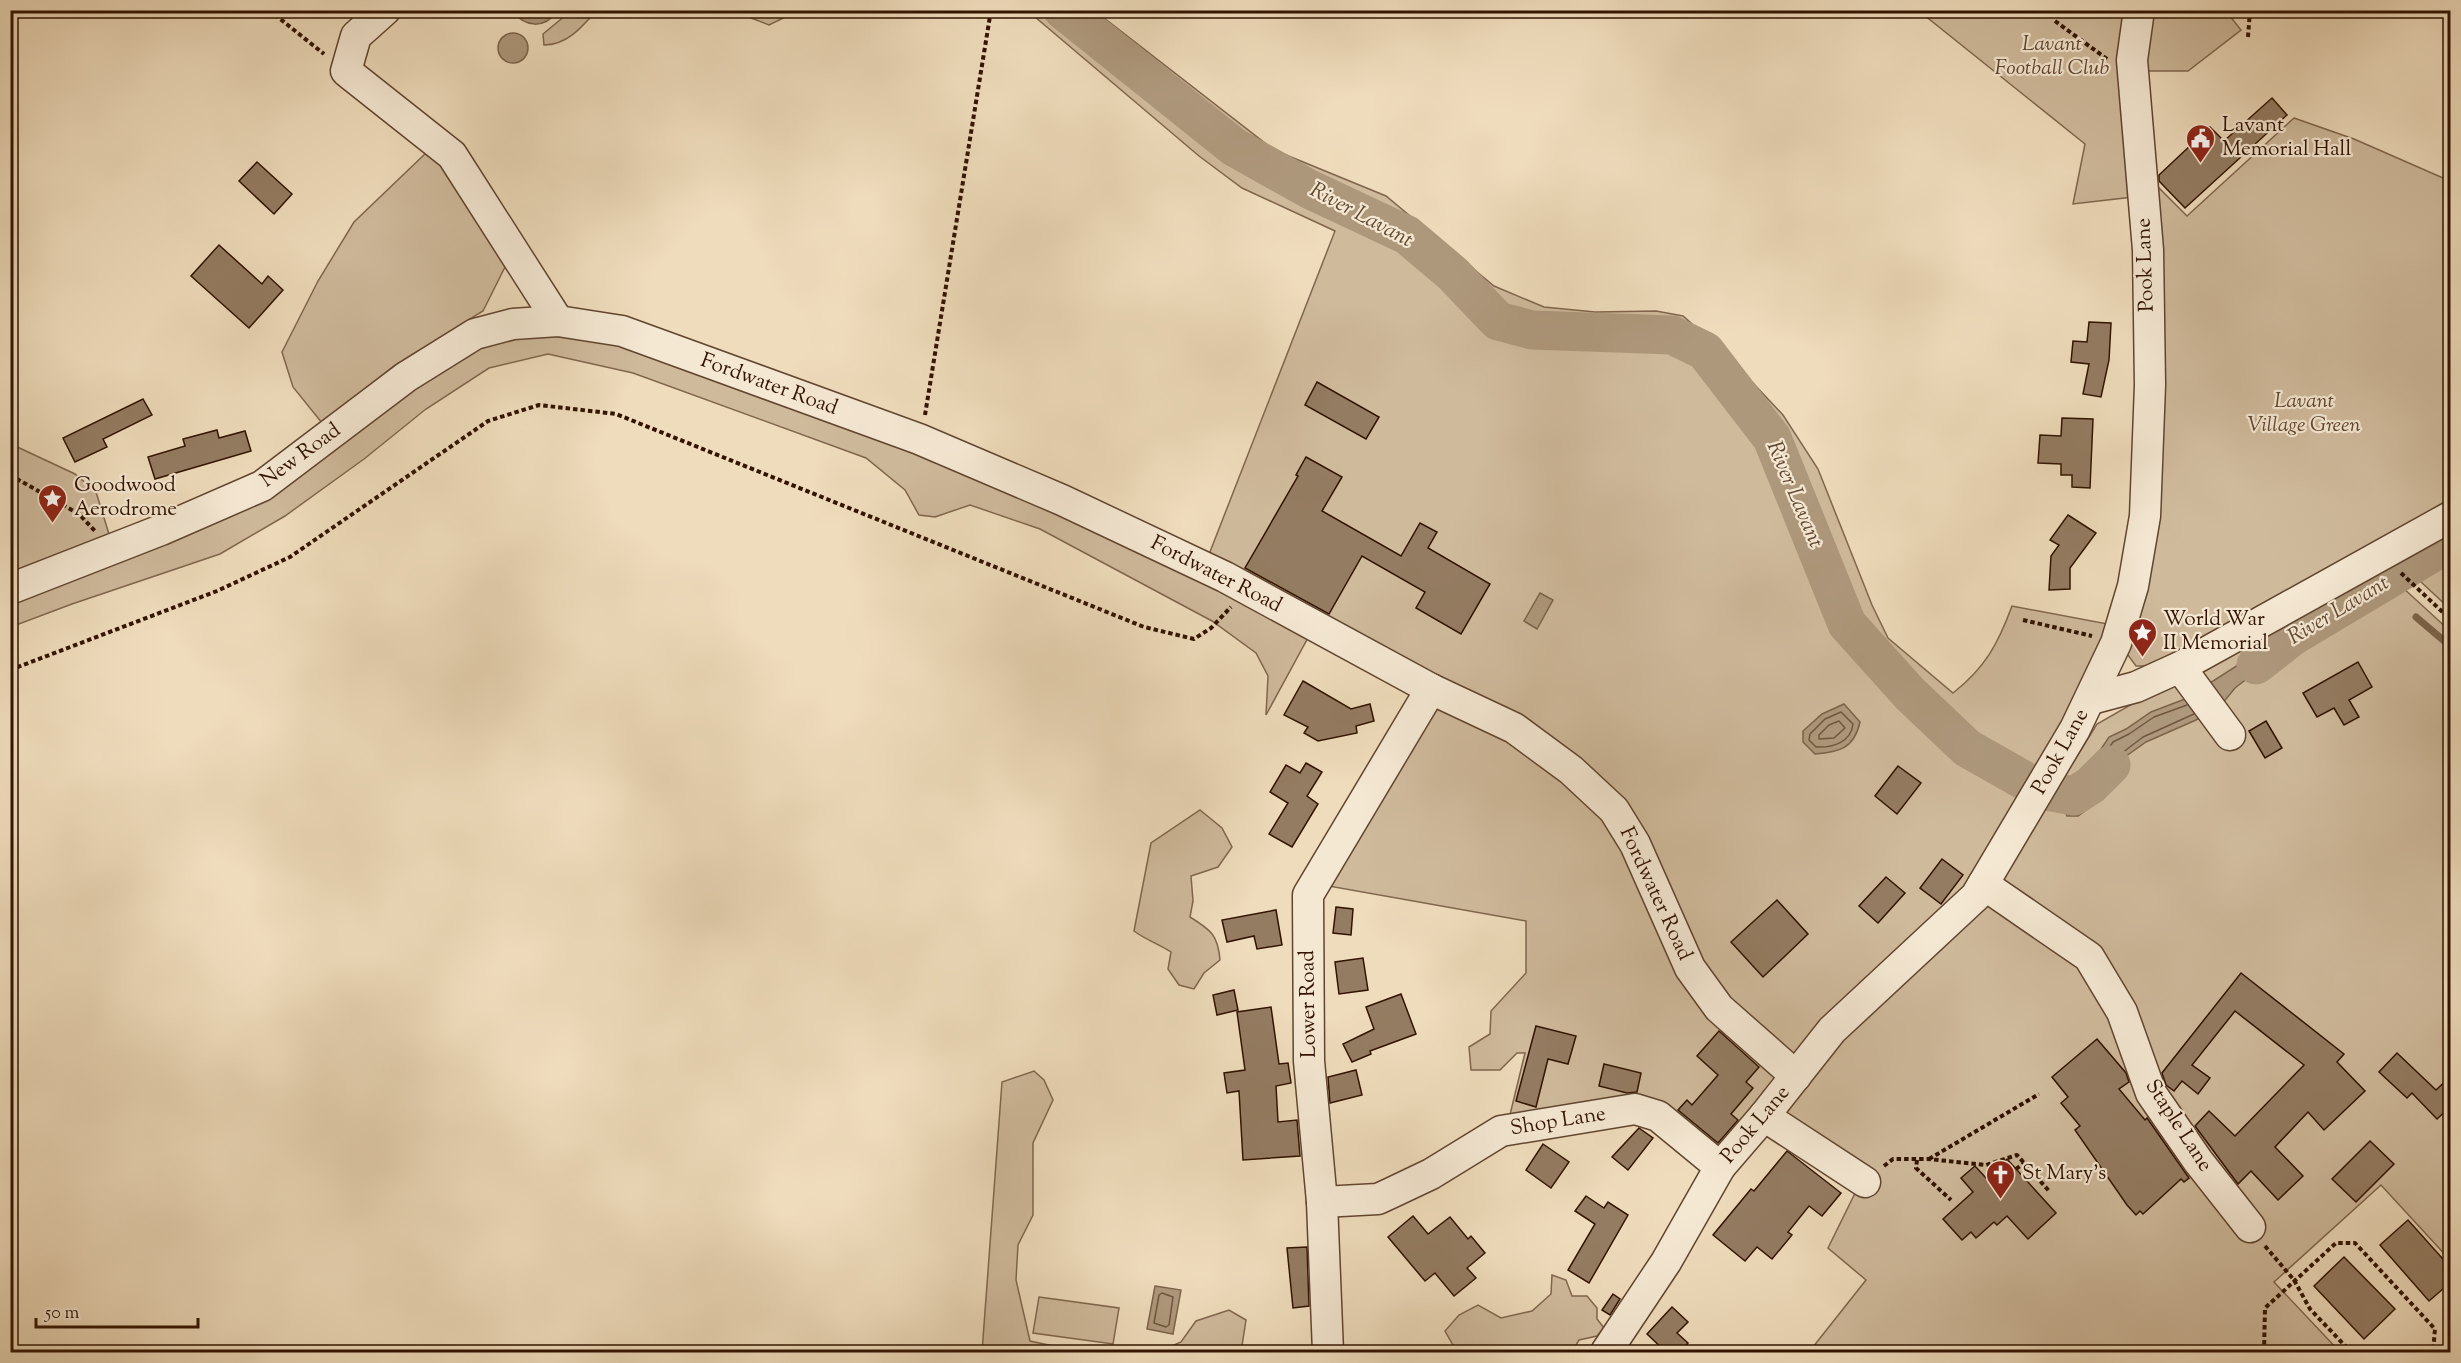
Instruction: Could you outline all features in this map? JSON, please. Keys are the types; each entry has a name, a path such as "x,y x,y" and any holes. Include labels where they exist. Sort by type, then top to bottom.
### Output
{"street":[{"path":"385,10 356,36 346,71 452,156 558,321"},
{"name":"Pook Lane","path":"1606,1353 1666,1262 1720,1167 1832,1030 1976,896 2051,772 2091,699 2116,642 2133,586 2145,516 2150,385 2148,250 2132,60 2139,10"},
{"name":"Fordwater Road","path":"475,334 513,324 558,321 622,331 919,439 1062,501 1225,577 1431,689 1514,728 1571,770 1614,810 1635,844 1689,968 1719,1008 1796,1076"},
{"name":"New Road","path":"10,589 262,486 406,377 475,334"},
{"path":"2091,699 2186,675 2451,517"},
{"path":"2186,675 2225,728"},
{"name":"Lower Road","path":"1328,1353 1322,1202 1309,1061 1308,895 1431,689"},
{"name":"Staple Lane","path":"1983,884 2089,957 2122,1012 2151,1093 2198,1161 2250,1227"},
{"name":"Shop Lane","path":"1322,1202 1377,1199 1431,1174 1501,1131 1635,1109 1658,1116 1720,1167"},
{"path":"1764,1116 1865,1182"}],"path":[{"path":"269,10 346,71"},
{"path":"919,439 924,422 991,10"},
{"path":"2248,37 2250,10"},
{"path":"2439,10 2451,16"},
{"path":"2055,21 2104,59 2132,60"},
{"path":"10,670 217,591 290,557 488,421 539,405 616,414 1144,627 1194,639 1212,628 1235,602"},
{"path":"10,475 79,514 112,549"},
{"path":"2408,580 2451,619"},
{"path":"2023,620 2116,642"},
{"path":"1928,1159 2039,1094"},
{"path":"1865,1182 1893,1159 1928,1159 1986,1165 2017,1155 2049,1191"},
{"path":"1917,1160 1916,1168 1951,1200"},
{"path":"2016,1170 2024,1163"},
{"path":"2250,1227 2294,1280 2310,1309 2350,1353"},
{"path":"2264,1353 2265,1308 2336,1243 2355,1243 2435,1329 2433,1353"}],"green space":[{"path":"571,11 596,11 567,38 544,45 543,34"},
{"path":"733,11 798,11 769,25"},
{"path":"1028,11 1095,11 1274,150 1386,196 1494,286 1544,307 1595,312 1656,311 1683,316 1723,351 1783,415 1818,469 1872,605 1888,638 1953,693 1982,665 1996,644 2012,606 2113,625 1971,893 1718,1161 1660,1114 1507,1127 1525,1053 1517,1053 1500,1070 1471,1070 1469,1047 1490,1034 1491,1011 1526,973 1526,921 1306,882 1417,688 1208,557 1335,231 1242,188 1199,156"},
{"name":"Lavant Football Club","path":"1919,11 2132,11 2133,197 2073,204 2085,144"},
{"path":"2145,11 2226,11 2241,30 2188,71 2138,71"},
{"name":"Lavant Village Green","path":"2294,118 2354,139 2450,181 2450,505 2175,656 2144,666 2136,666 2125,651 2157,186 2187,216"},
{"path":"427,152 445,169 507,263 483,311 395,365 322,423 293,387 282,352 318,281 354,222"},
{"path":"561,329 615,340 916,453 1060,510 1310,634 1266,715 1268,676 1256,653 1212,621 1040,529 970,505 935,517 919,515 905,490 866,458 633,373 548,354 489,368 426,409 364,459 285,516 220,554 11,627 11,600 270,496 354,436 413,386 480,342"},
{"name":"Goodwood Aerodrome","path":"11,444 75,474 96,492 109,534 11,572"},
{"path":"2450,523 2450,609 2391,554"},
{"path":"2377,564 2450,631 2450,1260 2381,1185 2274,1282 2340,1352 1809,1352 1866,1280 1828,1248 1864,1175 1777,1113 2030,832 2097,724"},
{"path":"1200,810 1222,828 1232,847 1218,867 1191,876 1193,901 1190,917 1212,934 1220,960 1204,973 1194,989 1179,985 1168,969 1171,952 1134,931 1151,843"},
{"path":"1034,1071 1044,1080 1053,1100 1033,1143 1033,1215 1018,1245 1016,1280 1030,1341 1077,1351 1117,1351 1137,1347 1163,1350 1181,1342 1196,1321 1229,1310 1246,1320 1241,1352 982,1352 1002,1082"},
{"path":"1552,1275 1566,1280 1572,1296 1587,1296 1597,1308 1597,1319 1604,1328 1597,1336 1579,1340 1572,1352 1467,1352 1454,1347 1445,1331 1459,1315 1478,1305 1501,1318 1532,1311 1551,1294"},
{"path":"1039,1297 1119,1308 1113,1344 1033,1333"},
{"path":"2450,1299 2450,1352 2444,1352 2446,1315"}],"water":[{"path":"512,11 558,11 547,21 535,24 523,21"},
{"path":"513,33 524,37 528,48 524,59 513,63 502,59 498,48 502,37"},
{"path":"1540,593 1553,600 1537,629 1524,621"},
{"path":"2288,633 2299,633 2296,641 2235,688 2222,704 2196,720 2146,742 2125,757 2085,811 2078,816 2067,816 2063,806 2109,737 2126,729 2151,712 2185,699"},
{"path":"1844,704 1860,722 1854,738 1838,750 1815,754 1803,742 1803,731 1822,714"},
{"path":"1155,1286 1181,1290 1173,1334 1147,1329"}],"building":[{"path":"2272,98 2287,115 2185,208 2159,181 2159,175 2210,127 2224,141"},
{"path":"257,162 292,194 274,214 239,181"},
{"path":"219,245 262,284 268,276 283,290 249,328 191,276"},
{"path":"2089,322 2111,323 2109,360 2101,397 2083,394 2089,364 2071,362 2073,341 2087,342"},
{"path":"1317,382 1379,417 1366,439 1305,405"},
{"path":"143,399 152,415 103,439 107,447 75,462 63,438"},
{"path":"2062,418 2093,419 2090,488 2072,487 2072,475 2061,475 2061,464 2038,463 2040,435 2061,436"},
{"path":"217,430 219,438 245,431 251,451 155,479 148,457 185,446 183,439"},
{"path":"1306,457 1342,477 1322,511 1401,556 1420,523 1437,532 1428,548 1490,584 1461,634 1416,608 1425,592 1362,556 1329,614 1245,568 1298,476 1296,475"},
{"path":"2068,515 2096,533 2070,568 2070,589 2049,590 2051,556 2059,545 2050,540"},
{"path":"2358,662 2372,687 2349,700 2359,717 2344,725 2334,708 2317,717 2303,693"},
{"path":"1303,681 1351,709 1370,704 1374,721 1356,726 1357,733 1318,741 1304,733 1308,727 1284,715"},
{"path":"2266,721 2282,748 2265,758 2249,731"},
{"path":"1306,763 1322,772 1307,796 1318,804 1292,847 1269,834 1288,803 1270,792 1286,765 1300,773"},
{"path":"1898,766 1921,783 1897,814 1875,796"},
{"path":"1942,859 1963,875 1941,904 1920,888"},
{"path":"1886,877 1905,893 1878,923 1859,906"},
{"path":"1777,900 1808,934 1763,977 1731,942"},
{"path":"1336,907 1353,909 1351,935 1333,933"},
{"path":"1276,910 1282,945 1257,949 1254,936 1227,942 1222,920"},
{"path":"1363,958 1368,990 1339,994 1335,962"},
{"path":"2241,973 2344,1054 2337,1062 2365,1091 2324,1130 2308,1112 2275,1147 2303,1176 2278,1200 2251,1171 2238,1184 2195,1126 2209,1111 2235,1136 2304,1065 2235,1011 2192,1065 2210,1078 2198,1094 2182,1081 2174,1091 2166,1085 2162,1073"},
{"path":"1234,990 1238,1010 1217,1015 1213,995"},
{"path":"1401,994 1416,1034 1370,1051 1371,1054 1352,1062 1343,1044 1374,1029 1366,1007"},
{"path":"1271,1007 1279,1064 1288,1063 1291,1083 1276,1086 1278,1122 1297,1120 1300,1156 1243,1160 1239,1091 1227,1093 1224,1073 1245,1070 1237,1012"},
{"path":"1536,1026 1576,1036 1568,1064 1548,1059 1536,1107 1516,1101"},
{"path":"1719,1031 1759,1067 1746,1082 1753,1088 1731,1114 1738,1120 1718,1143 1678,1110 1687,1100 1692,1105 1718,1075 1697,1056"},
{"path":"2097,1039 2126,1073 2129,1082 2119,1089 2145,1120 2147,1118 2189,1178 2184,1182 2181,1179 2143,1214 2140,1211 2136,1215 2127,1205 2075,1130 2080,1126 2061,1103 2068,1097 2052,1077"},
{"path":"2397,1053 2436,1090 2451,1076 2451,1106 2437,1119 2412,1093 2407,1098 2379,1072"},
{"path":"1604,1064 1641,1073 1637,1092 1627,1093 1599,1086"},
{"path":"1356,1070 1362,1095 1330,1103 1328,1077"},
{"path":"1639,1128 1653,1138 1628,1170 1612,1157"},
{"path":"2370,1141 2394,1164 2356,1202 2332,1179"},
{"path":"1543,1144 1569,1162 1551,1188 1526,1170"},
{"path":"1787,1151 1841,1193 1822,1216 1809,1206 1788,1232 1792,1235 1772,1259 1757,1247 1745,1261 1713,1235 1751,1189 1754,1191"},
{"path":"2007,1159 2056,1213 2028,1239 2007,1216 1997,1225 1994,1222 1976,1238 1971,1232 1962,1240 1943,1219 1973,1192 1961,1178 1975,1166 1986,1178"},
{"path":"1586,1196 1604,1208 1608,1202 1628,1215 1589,1283 1568,1270 1595,1224 1575,1211"},
{"path":"1413,1216 1428,1234 1450,1217 1468,1239 1471,1236 1485,1253 1467,1268 1476,1278 1454,1296 1435,1273 1425,1281 1388,1237"},
{"path":"2408,1220 2451,1268 2451,1282 2429,1301 2380,1245"},
{"path":"1307,1247 1309,1306 1293,1308 1287,1248"},
{"path":"2344,1257 2395,1309 2364,1339 2314,1286"},
{"path":"1613,1294 1620,1299 1610,1315 1602,1310"},
{"path":"1672,1307 1688,1322 1677,1333 1688,1343 1679,1353 1667,1353 1647,1334"}],"waterway":[{"name":"River Lavant","path":"1063,10 1234,147 1309,189 1407,235 1453,274 1498,321 1532,330 1672,335 1705,351 1772,438 1847,624 1910,694 1967,748 2041,790 2074,796 2091,785 2111,765"},
{"name":"River Lavant","path":"2256,665 2293,636 2432,553 2450,545"},
{"path":"2416,617 2450,646"}],"place":[{"name":"Lavant Memorial Hall","path":"2201,164"},
{"name":"Goodwood Aerodrome","path":"53,524"},
{"name":"World War II Memorial","path":"2142,658"},
{"name":"St Mary's","path":"2001,1200"}]}
